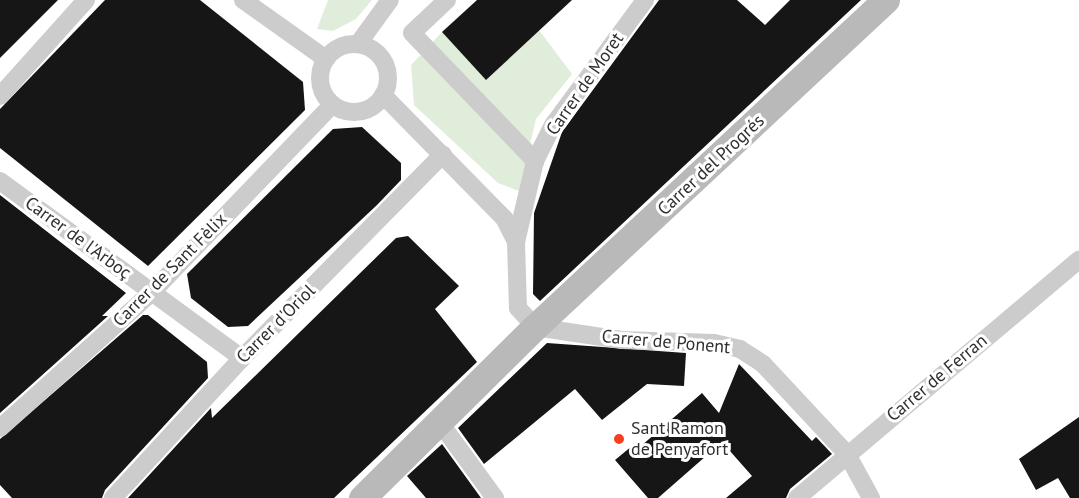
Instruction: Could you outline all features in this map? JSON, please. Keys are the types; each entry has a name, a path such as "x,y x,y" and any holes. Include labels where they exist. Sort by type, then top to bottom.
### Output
{"street":[{"path":"0,96 86,0"},
{"path":"243,0 326,59"},
{"path":"358,44 390,0"},
{"path":"447,0 412,33 535,161"},
{"name":"Carrer de Moret","path":"516,242 535,161 553,124 645,0"},
{"name":"Carrer del Progrés","path":"362,498 441,424 535,327 886,0"},
{"path":"358,44 372,49 383,61 388,75 383,95 366,110 343,111 332,105 321,88 326,59 340,48 358,44"},
{"path":"383,95 504,218 516,242 518,308 535,327"},
{"name":"Carrer de Sant Fèlix","path":"0,428 152,292 332,105"},
{"name":"Carrer d'Oriol","path":"113,498 242,358 443,154"},
{"name":"Carrer de l'Arboç","path":"0,181 242,358"},
{"name":"Carrer de Ferran","path":"797,498 1079,260"},
{"name":"Carrer de Ponent","path":"535,327 622,340 714,343 740,349 763,364 847,454 871,498"},
{"path":"441,424 495,498"}],"green space":[{"path":"328,0 372,0 356,19 333,31 317,29"},
{"path":"539,30 572,74 536,119 519,191 498,183 414,105 411,65 442,32"}],"building":[{"path":"0,0 58,0 0,58"},
{"path":"105,0 200,0 303,82 305,110 148,266 0,148 0,109"},
{"path":"477,0 572,0 486,80 442,32"},
{"path":"659,0 737,0 765,25 790,0 861,0 540,301 533,294 534,213 562,132"},
{"path":"362,127 401,163 401,180 377,205 248,326 228,327 191,298 187,274 333,129"},
{"path":"0,195 126,293 102,316 108,316 0,413"},
{"path":"408,236 459,286 435,309 477,362 334,498 128,498 211,408 212,418 396,238"},
{"path":"143,315 148,315 207,362 208,378 105,490 102,498 12,498 0,485 0,439"},
{"path":"547,343 686,353 684,386 647,384 602,420 575,389 484,464 458,428"},
{"path":"739,364 812,441 816,437 832,454 790,489 786,498 726,498 752,476 722,442 658,498 648,498 615,460 638,441 641,446 702,393 719,413"},
{"path":"1079,417 1079,498 1070,498 1058,478 1036,490 1019,459"},
{"path":"442,444 481,498 426,498 407,476"}],"place":[{"name":"Sant Ramon de Penyafort","path":"619,439"}]}
